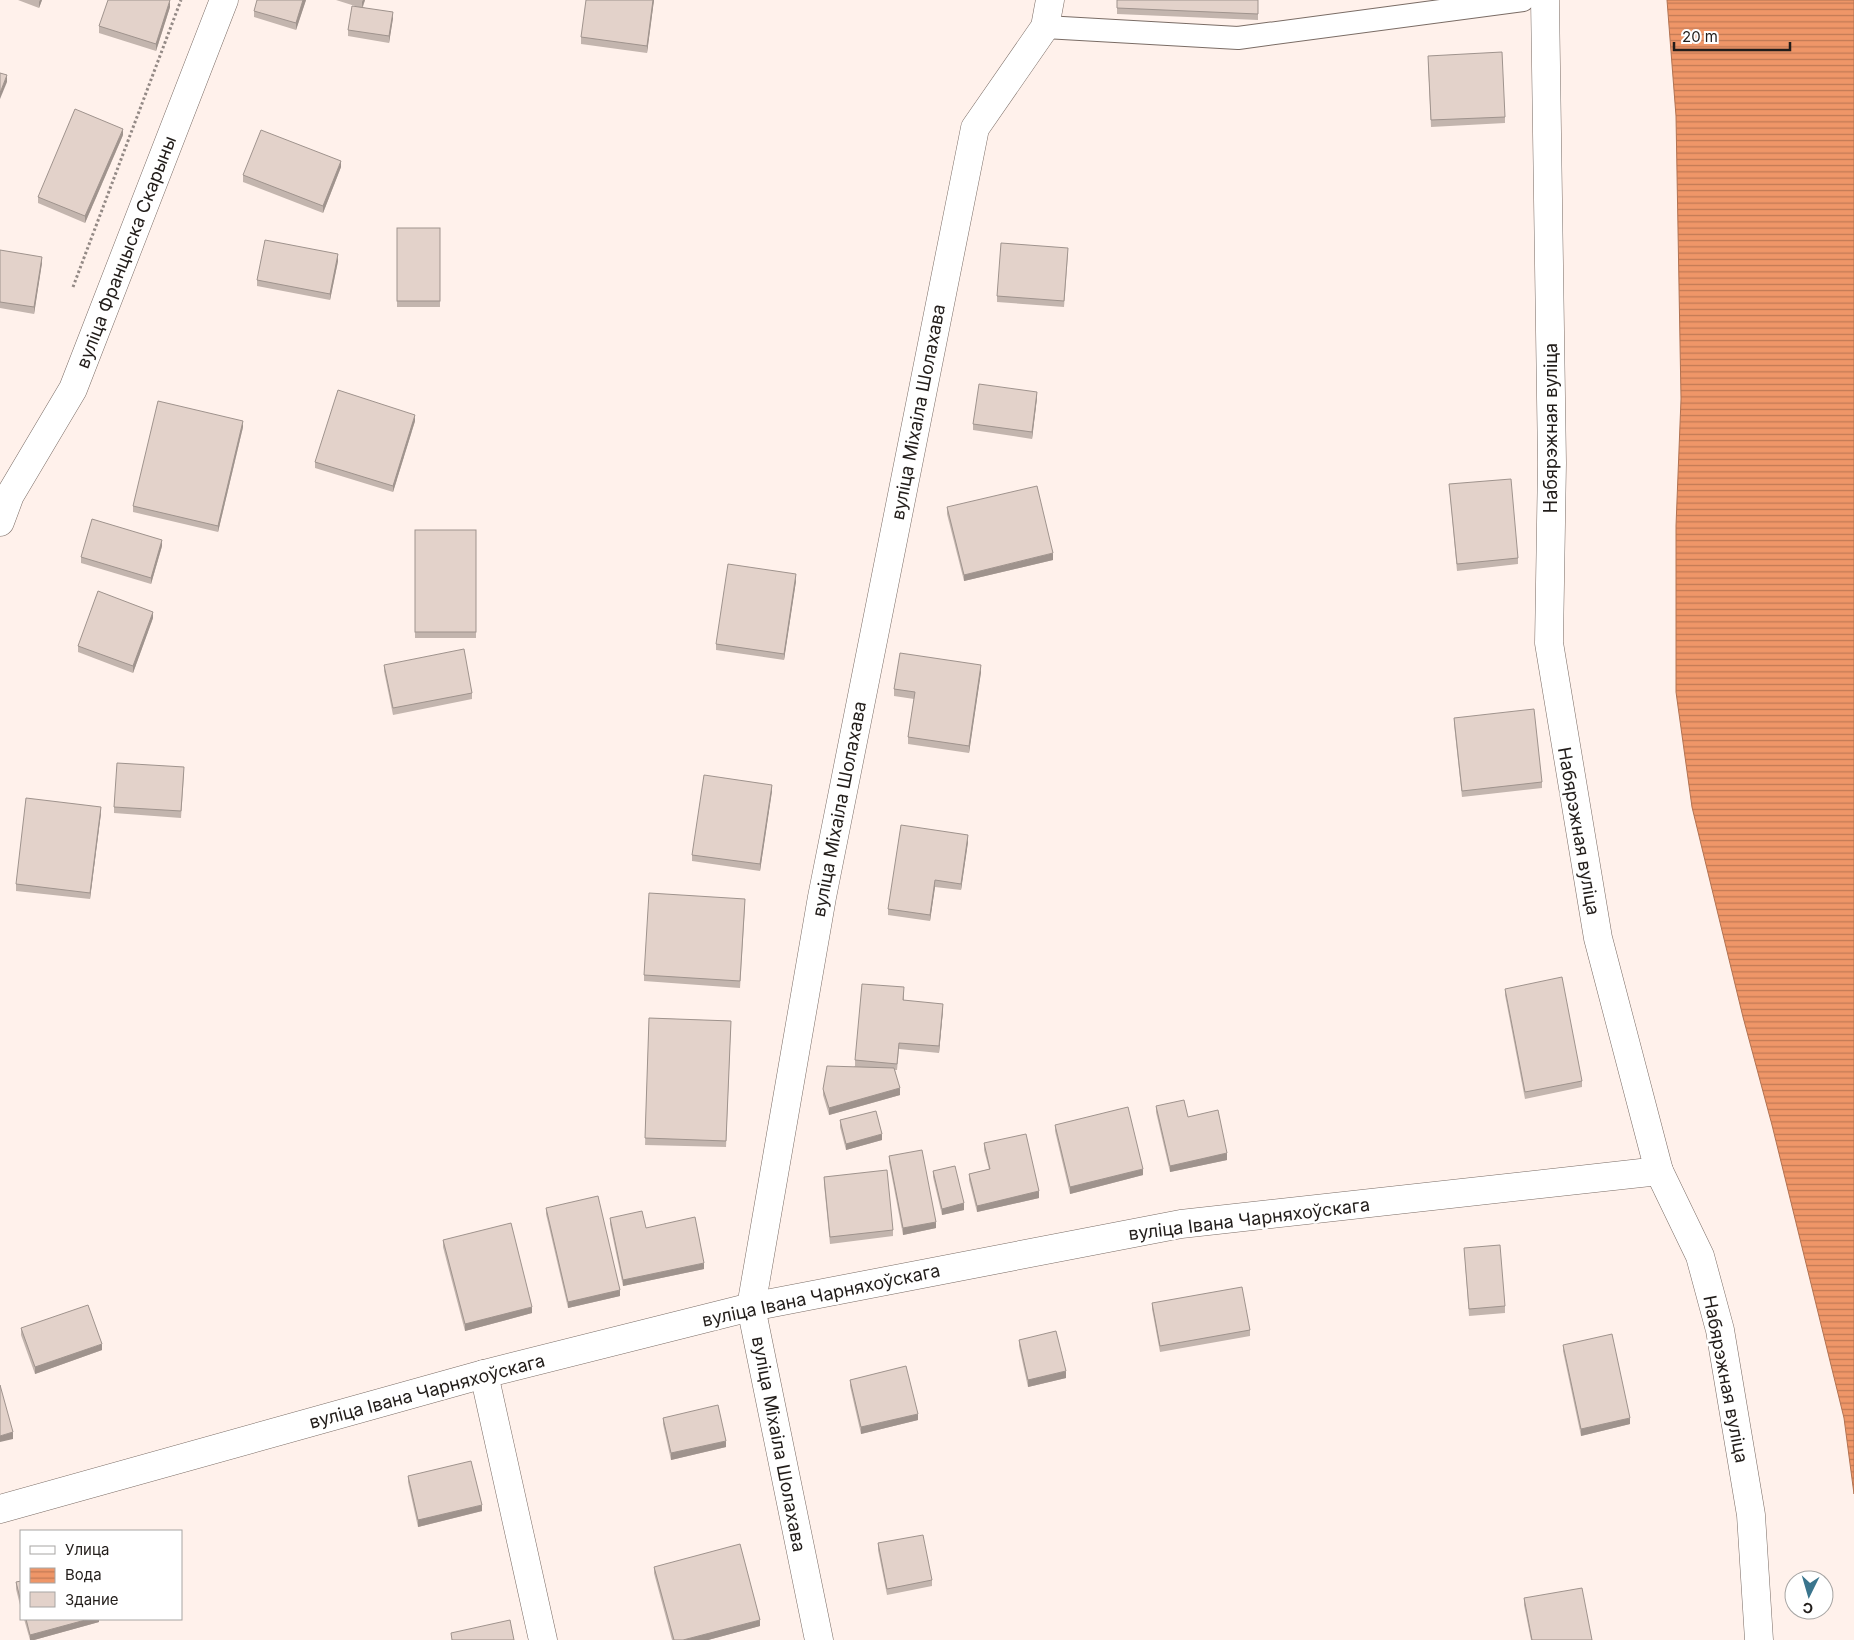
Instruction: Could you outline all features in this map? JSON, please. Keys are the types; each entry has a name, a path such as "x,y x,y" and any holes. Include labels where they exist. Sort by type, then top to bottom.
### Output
{"street":[{"name":"вуліца Францыска Скарыны","path":"0,522 5,498 73,389 224,0"},
{"name":"вуліца Міхаіла Шолахава","path":"819,1640 751,1307 822,897 975,128 1045,27 1050,0"},
{"name":"Набярэжная вуліца","path":"1545,0 1552,463 1548,643 1598,938 1659,1171 1700,1256 1720,1330 1751,1515 1759,1640"},
{"name":"вуліца Івана Чарняхоўскага","path":"0,1509 484,1374 751,1307 1181,1224 1659,1171"},
{"path":"484,1374 544,1640"}],"lane":[{"path":"1045,27 1238,38 1522,0"}],"path":[{"path":"72,290 181,0"}],"water":[{"path":"1667,0 1854,0 1854,1494 1844,1418 1692,807 1676,692 1676,526 1681,399 1676,116"}],"building":[{"path":"108,0 170,0 156,44 99,26"},
{"path":"257,0 303,0 296,23 254,11"},
{"path":"586,0 653,0 647,46 581,37"},
{"path":"1117,0 1258,0 1258,14 1117,8"},
{"path":"352,6 393,12 389,36 348,30"},
{"path":"1502,52 1505,117 1431,120 1428,56"},
{"path":"0,73 7,75 0,93"},
{"path":"75,109 123,129 85,216 38,197"},
{"path":"261,130 341,161 323,206 243,175"},
{"path":"397,228 440,228 440,301 397,301"},
{"path":"265,240 338,254 330,294 257,280"},
{"path":"1001,243 1068,248 1064,301 997,296"},
{"path":"0,250 42,257 34,307 0,302"},
{"path":"979,384 1037,392 1032,432 973,424"},
{"path":"338,390 415,415 393,486 315,462"},
{"path":"158,401 243,421 218,526 133,506"},
{"path":"1511,479 1518,558 1457,564 1449,484"},
{"path":"1037,486 1053,553 964,575 947,507"},
{"path":"92,519 162,540 151,578 81,557"},
{"path":"415,530 476,530 476,632 415,632"},
{"path":"728,564 796,574 784,654 716,644"},
{"path":"98,591 153,612 133,666 78,646"},
{"path":"464,649 472,693 393,708 384,665"},
{"path":"900,653 981,665 969,746 908,737 915,692 894,689"},
{"path":"1534,709 1542,782 1462,791 1454,718"},
{"path":"117,763 184,767 181,811 114,807"},
{"path":"704,775 772,785 760,864 692,855"},
{"path":"26,798 101,807 90,893 16,884"},
{"path":"901,825 968,835 961,884 935,880 930,915 888,909"},
{"path":"649,893 745,899 740,981 644,975"},
{"path":"1562,977 1582,1081 1525,1092 1505,989"},
{"path":"862,984 904,987 903,1000 943,1004 939,1046 899,1043 897,1064 855,1060"},
{"path":"649,1018 731,1021 726,1141 645,1138"},
{"path":"827,1066 894,1068 900,1088 829,1108 823,1089"},
{"path":"1184,1100 1188,1117 1218,1110 1227,1153 1170,1166 1156,1106"},
{"path":"1128,1107 1143,1169 1070,1187 1055,1125"},
{"path":"876,1111 882,1134 846,1144 840,1120"},
{"path":"1026,1134 1039,1191 977,1206 969,1174 990,1169 984,1143"},
{"path":"922,1150 936,1222 903,1228 889,1156"},
{"path":"955,1166 964,1203 942,1209 933,1171"},
{"path":"887,1170 893,1230 830,1237 824,1177"},
{"path":"598,1196 620,1290 568,1302 546,1208"},
{"path":"642,1211 646,1228 695,1217 704,1263 623,1280 610,1218"},
{"path":"511,1223 532,1307 465,1324 443,1240"},
{"path":"1500,1245 1505,1306 1469,1309 1464,1248"},
{"path":"1242,1287 1250,1330 1160,1346 1152,1303"},
{"path":"88,1305 102,1344 35,1367 21,1328"},
{"path":"1056,1331 1066,1371 1028,1380 1019,1340"},
{"path":"1612,1334 1630,1418 1581,1429 1563,1345"},
{"path":"906,1366 918,1414 861,1427 850,1380"},
{"path":"0,1385 13,1432 0,1436"},
{"path":"718,1405 726,1441 671,1453 663,1418"},
{"path":"471,1461 482,1505 418,1520 408,1476"},
{"path":"923,1535 932,1580 887,1589 878,1543"},
{"path":"740,1544 760,1620 683,1640 674,1640 654,1567"},
{"path":"20,1581 20,1598 16,1582"},
{"path":"1582,1588 1592,1640 1532,1640 1524,1598"},
{"path":"26,1620 85,1620 30,1635"},
{"path":"510,1620 514,1640 452,1640 451,1633"}]}
